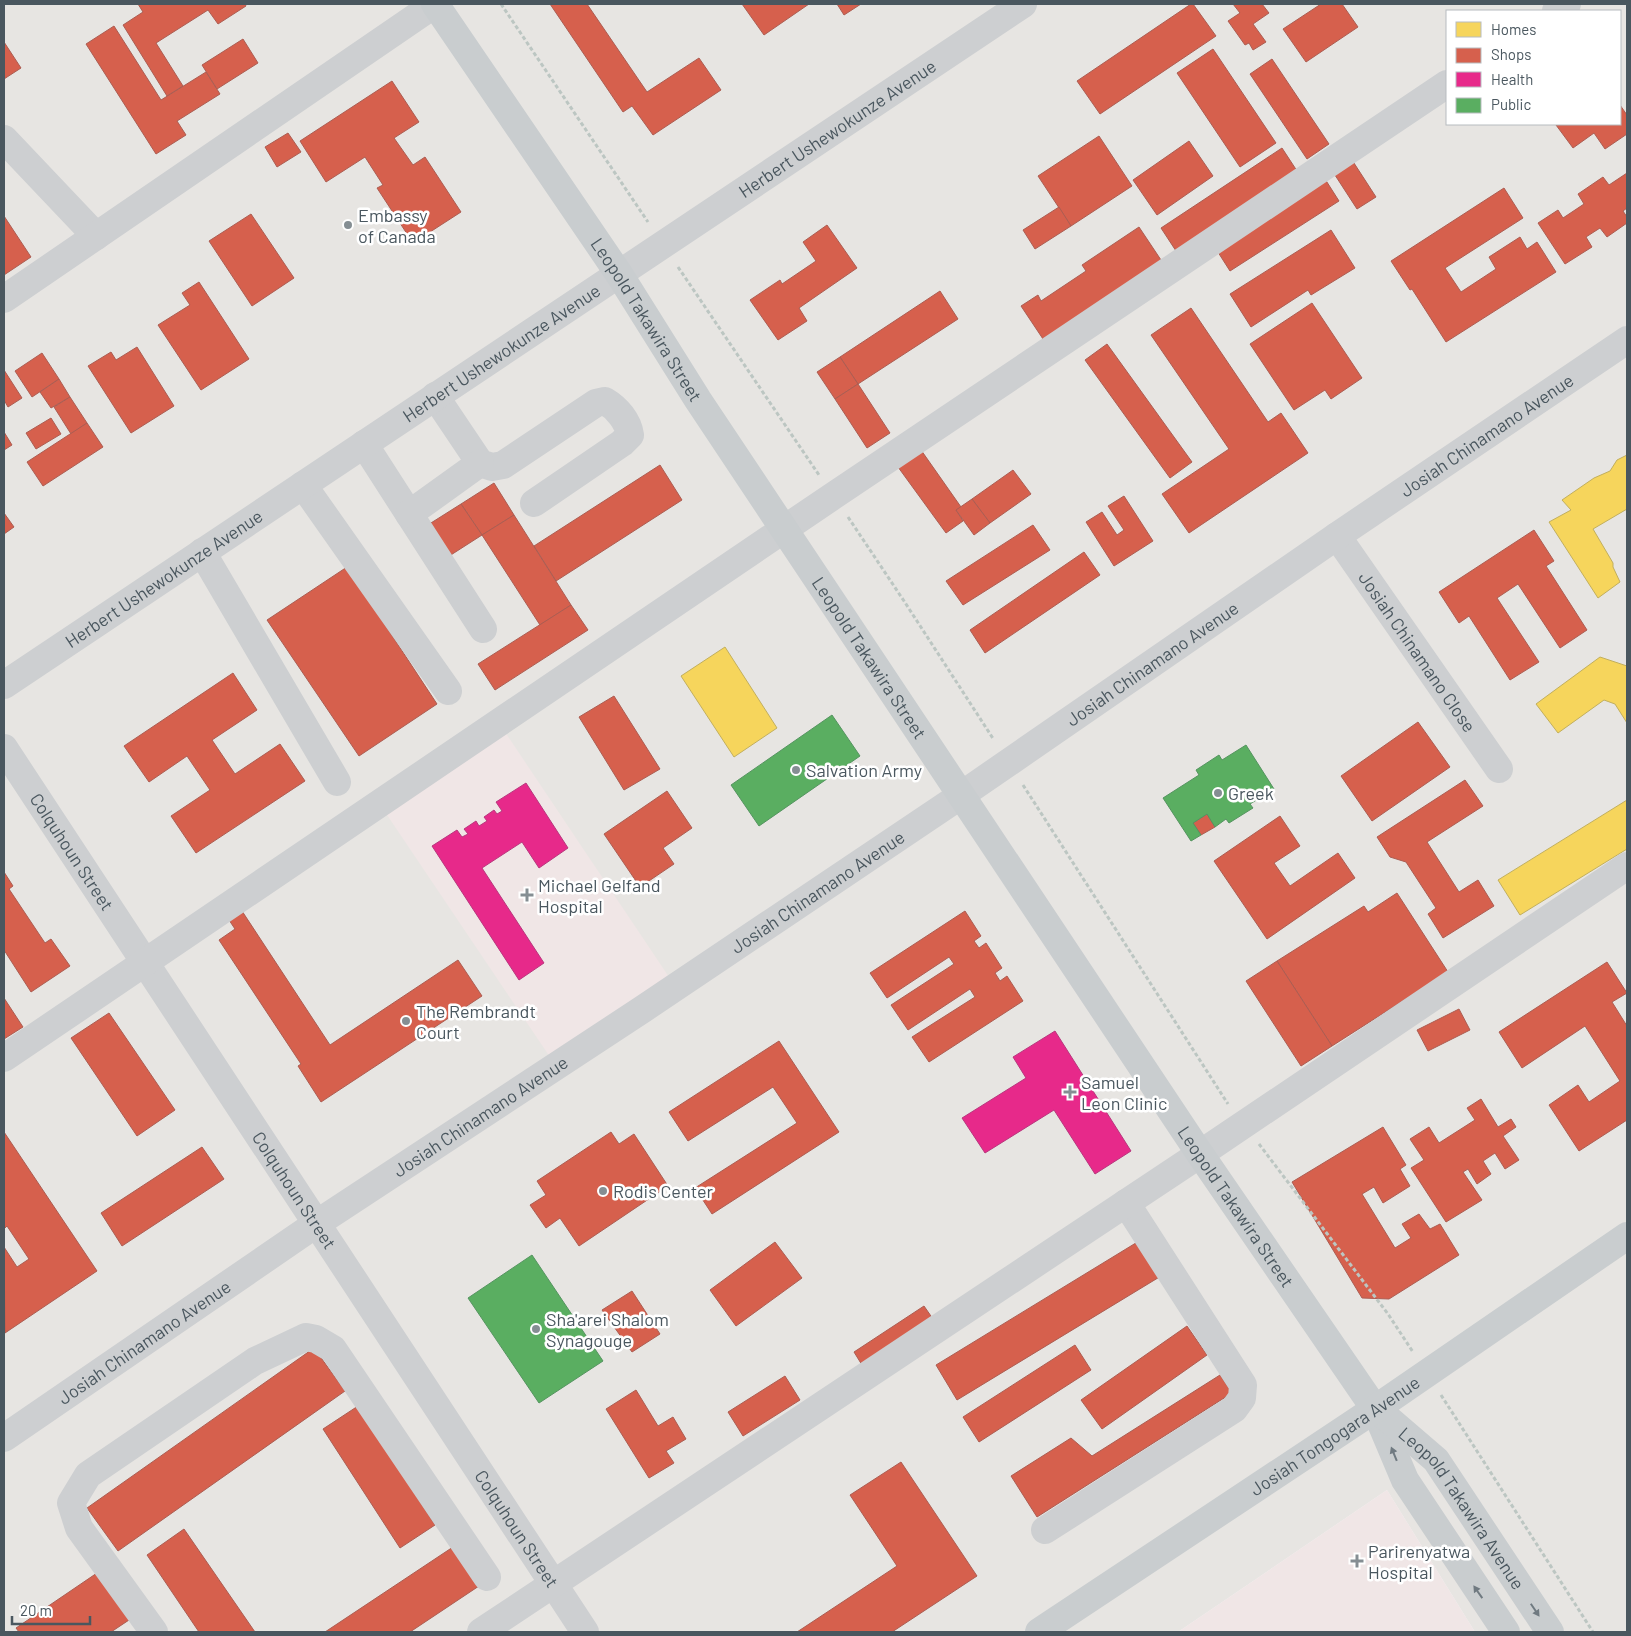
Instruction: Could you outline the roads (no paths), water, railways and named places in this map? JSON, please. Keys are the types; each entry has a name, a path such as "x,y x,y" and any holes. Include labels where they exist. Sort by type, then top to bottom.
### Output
{"main road":[{"name":"Leopold Takawira Street","path":"435,4 619,274 698,400 960,796 1200,1154 1376,1409"},
{"name":"Josiah Tongogara Avenue","path":"1039,1632 1376,1409 1627,1236"},
{"name":"Leopold Takawira Avenue","path":"1376,1409 1405,1480 1506,1632"},
{"name":"Leopold Takawira Avenue","path":"1376,1409 1436,1460 1550,1632"}],"street":[{"path":"4,299 435,4"},
{"name":"Herbert Ushewokunze Avenue","path":"4,685 1023,4"},
{"path":"4,1058 833,496 1446,85"},
{"path":"4,139 96,236"},
{"name":"Josiah Chinamano Avenue","path":"4,1438 316,1224 635,1014 960,796 1337,536 1627,340"},
{"path":"435,396 480,463 492,467 504,465 596,404 605,401 614,406 629,427 630,435 622,443 534,503"},
{"path":"364,444 483,629"},
{"path":"410,514 480,463"},
{"path":"303,485 448,690"},
{"name":"Josiah Chinamano Close","path":"1337,536 1499,768"},
{"path":"202,552 336,782"},
{"name":"Colquhoun Street","path":"4,748 585,1632"},
{"path":"481,1632 1244,1125 1627,866"},
{"path":"1045,1530 1234,1408 1242,1398 1243,1384 1126,1203"},
{"path":"154,1632 79,1528 71,1503 88,1474 255,1361 306,1337 316,1339 333,1349 487,1578"}],"place":[{"name":"Embassy of Canada","path":"348,225"},
{"name":"Salvation Army","path":"796,770"},
{"name":"Greek","path":"1218,793"},
{"name":"Michael Gelfand Hospital","path":"527,895"},
{"name":"The Rembrandt Court","path":"406,1021"},
{"name":"Samuel Leon Clinic","path":"1070,1092"},
{"name":"Rodis Center","path":"603,1191"},
{"name":"Sha'arei Shalom Synagouge","path":"536,1329"},
{"name":"Parirenyatwa Hospital","path":"1357,1561"}]}
